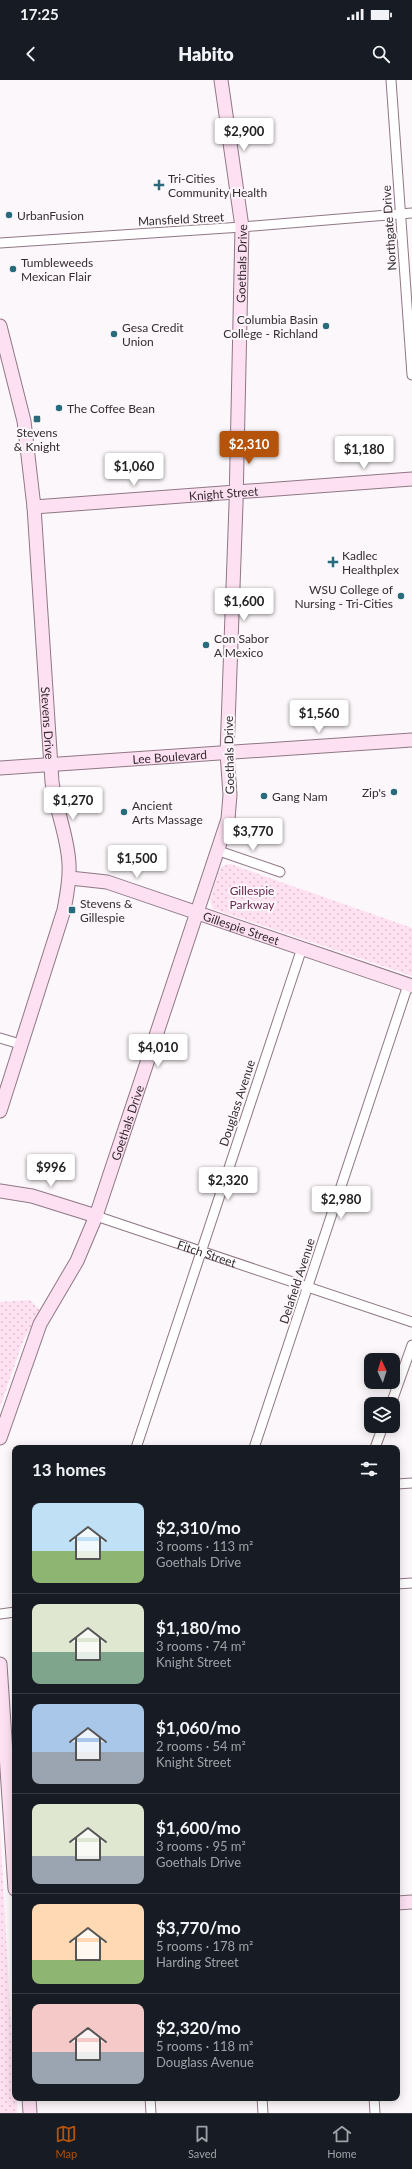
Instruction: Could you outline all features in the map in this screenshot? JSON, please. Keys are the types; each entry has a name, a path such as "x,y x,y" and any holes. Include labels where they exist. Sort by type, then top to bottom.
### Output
{"street":[{"name":"Goethals Drive","path":"0,1438 40,1324 77,1261 96,1216 219,851 230,807 227,753 236,492 242,227 221,80"},
{"name":"Northgate Drive","path":"391,80 412,374"},
{"name":"Mansfield Street","path":"0,243 242,227 412,213"},
{"name":"Stevens Drive","path":"0,326 24,421 34,507 50,765 57,812 68,851 70,878 64,910 20,1044 0,1111"},
{"name":"Knight Street","path":"34,507 412,479"},
{"name":"Lee Boulevard","path":"0,768 412,740"},
{"path":"219,851 280,872"},
{"name":"Gillespie Street","path":"70,878 107,882 410,985"},
{"name":"Douglass Avenue","path":"137,1445 302,948"},
{"name":"Delafield Avenue","path":"255,1445 410,985"},
{"path":"0,1038 20,1044"},
{"name":"Fitch Street","path":"0,1191 39,1198 96,1216 412,1322"},
{"path":"394,1397 412,1346"},
{"path":"376,1445 380,1433"},
{"path":"400,1484 412,1483"},
{"path":"400,1584 412,1583"},
{"path":"0,1614 12,1612"},
{"path":"0,1664 12,1844"},
{"path":"400,1903 412,1902"},
{"path":"29,2101 30,2113"},
{"path":"150,2101 151,2113"},
{"path":"262,2101 263,2113"},
{"path":"374,2101 375,2113"}],"green space":[{"name":"Gillespie Parkway","path":"230,864 412,928 412,976 213,909 210,900 220,869 223,866"},
{"path":"30,1300 40,1310 23,1341 0,1407 0,1302"},
{"path":"0,1828 12,2044 12,2101 17,2101 17,2113 0,2113"}],"place":[{"name":"Tri-Cities Community Health","path":"159,185"},
{"name":"UrbanFusion","path":"9,215"},
{"name":"Tumbleweeds Mexican Flair","path":"13,269"},
{"name":"Columbia Basin College - Richland","path":"326,326"},
{"name":"Gesa Credit Union","path":"114,334"},
{"name":"The Coffee Bean","path":"59,408"},
{"name":"Stevens & Knight","path":"37,419"},
{"name":"Kadlec Healthplex","path":"333,562"},
{"name":"WSU College of Nursing - Tri-Cities","path":"401,596"},
{"name":"Con Sabor A Mexico","path":"206,645"},
{"name":"Zip's","path":"394,792"},
{"name":"Gang Nam","path":"264,796"},
{"name":"Ancient Arts Massage","path":"124,812"},
{"name":"Stevens & Gillespie","path":"72,910"}]}
